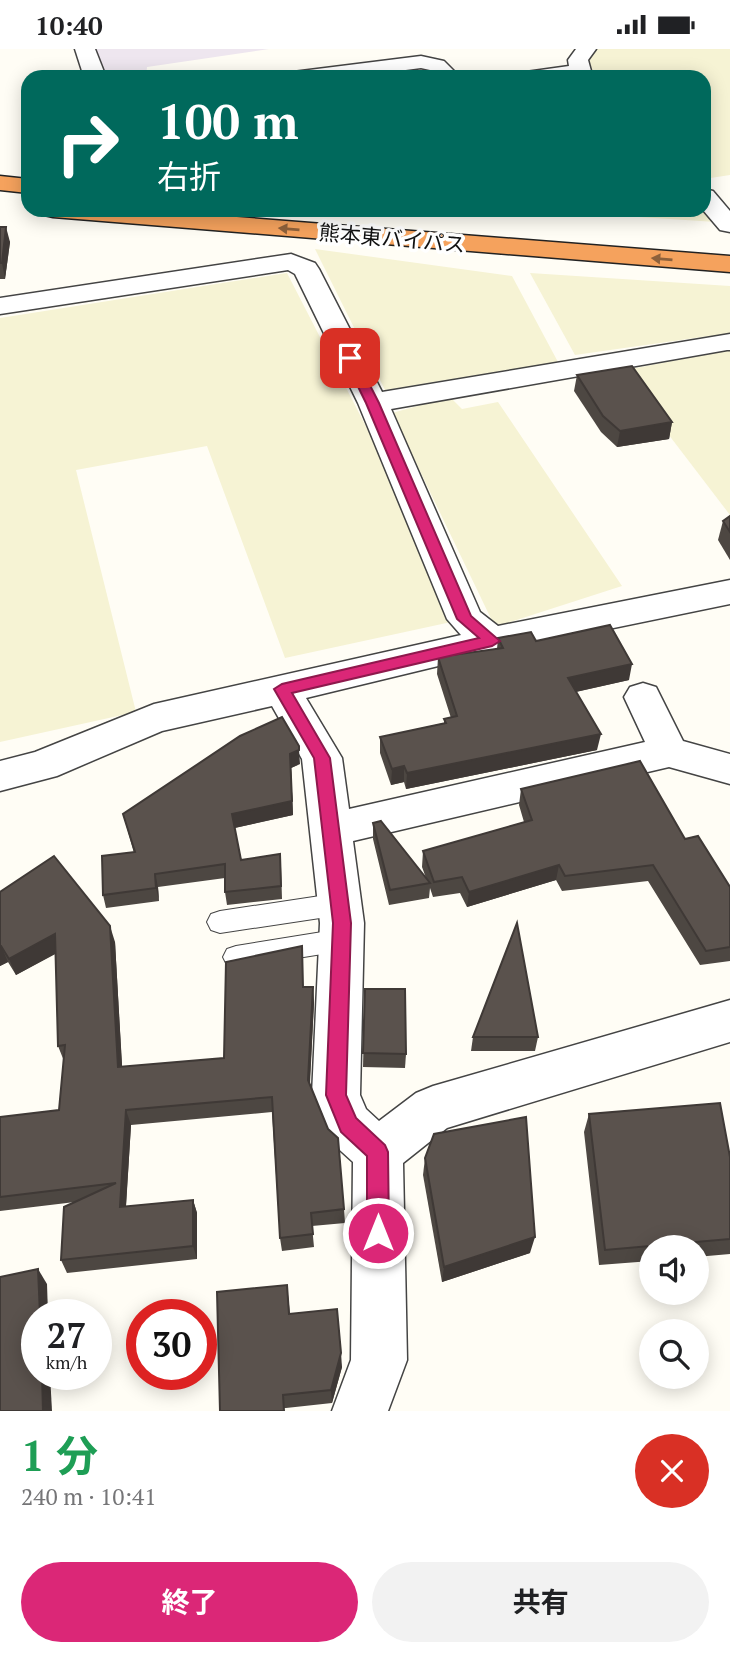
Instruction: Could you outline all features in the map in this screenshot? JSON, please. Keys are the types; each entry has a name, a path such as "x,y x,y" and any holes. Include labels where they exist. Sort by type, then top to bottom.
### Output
{"highway":[{"path":"0,183 21,185"},
{"path":"0,206 21,208"},
{"name":"熊本東バイパス","path":"141,217 730,264"},
{"name":"熊本東バイパス","path":"404,217 730,244"}],"street":[{"path":"85,49 92,70"},
{"path":"580,70 578,60 586,49"},
{"path":"357,70 421,62 437,65 442,70"},
{"path":"711,204 729,225"},
{"path":"0,306 291,262 306,269 373,403 465,619 492,641"},
{"path":"373,403 727,342"},
{"path":"0,776 43,765 154,718 492,641 730,592"},
{"path":"282,689 322,758 340,922 336,1095 348,1125 378,1152 379,1360 360,1411"},
{"path":"643,697 669,753"},
{"path":"331,830 669,753 730,769"},
{"path":"378,1152 433,1109 730,1021"}],"lane":[{"path":"220,922 340,922"},
{"path":"236,957 340,922"}],"shaded area":[{"path":"92,49 269,49 147,67 147,70 100,70"},
{"path":"586,49 730,49 730,175 711,178 711,70 580,70"},
{"path":"638,217 711,217 716,222"},
{"path":"315,249 512,276 558,362 385,390"},
{"path":"287,273 465,619 285,658 207,446 76,470 136,712 0,742 0,318"},
{"path":"530,273 730,286 730,339 709,336 575,355"},
{"path":"730,350 730,515 620,371"},
{"path":"450,397 462,409 498,402 622,586 495,627 392,413"}],"building":[{"path":"0,227 6,227 2,263 0,263"},
{"path":"632,366 672,422 620,431 603,416 577,375"},
{"path":"730,516 730,532 723,521"},
{"path":"610,625 632,664 568,678 601,734 407,773 404,766 392,769 380,737 446,723 444,719 457,716 438,657 503,648 498,638 531,632 536,641"},
{"path":"282,717 299,746 299,750 290,754 292,801 232,814 241,860 280,854 281,886 225,892 225,864 155,874 156,888 103,895 102,856 135,852 123,814 240,736"},
{"path":"640,761 685,839 698,836 730,887 730,947 706,951 653,865 565,876 559,865 469,892 462,877 434,882 423,851 532,820 521,789"},
{"path":"381,821 430,883 390,890 373,823"},
{"path":"54,856 110,926 118,1067 224,1058 226,962 302,946 303,987 313,987 308,1080 328,1129 338,1138 344,1209 311,1213 313,1234 280,1238 272,1097 126,1110 120,1207 193,1200 193,1246 61,1260 64,1207 116,1183 0,1197 0,1117 59,1110 65,1045 58,1046 55,934 9,959 0,946 0,892"},
{"path":"517,923 538,1037 473,1037"},
{"path":"365,989 405,989 406,1054 363,1053"},
{"path":"720,1103 730,1157 730,1239 709,1241 709,1235 639,1235 639,1247 605,1250 589,1114"},
{"path":"526,1117 535,1237 444,1267 425,1158 434,1134"},
{"path":"38,1269 39,1299 21,1299 21,1390 42,1390 43,1411 0,1411 0,1277"},
{"path":"287,1285 289,1314 337,1309 341,1353 331,1390 283,1395 284,1411 220,1411 217,1292"}],"route":[{"path":"350,358 373,403 465,619 492,641 394,666 282,689 322,758 342,923 336,1095 348,1125 378,1152 378,1233"}]}
